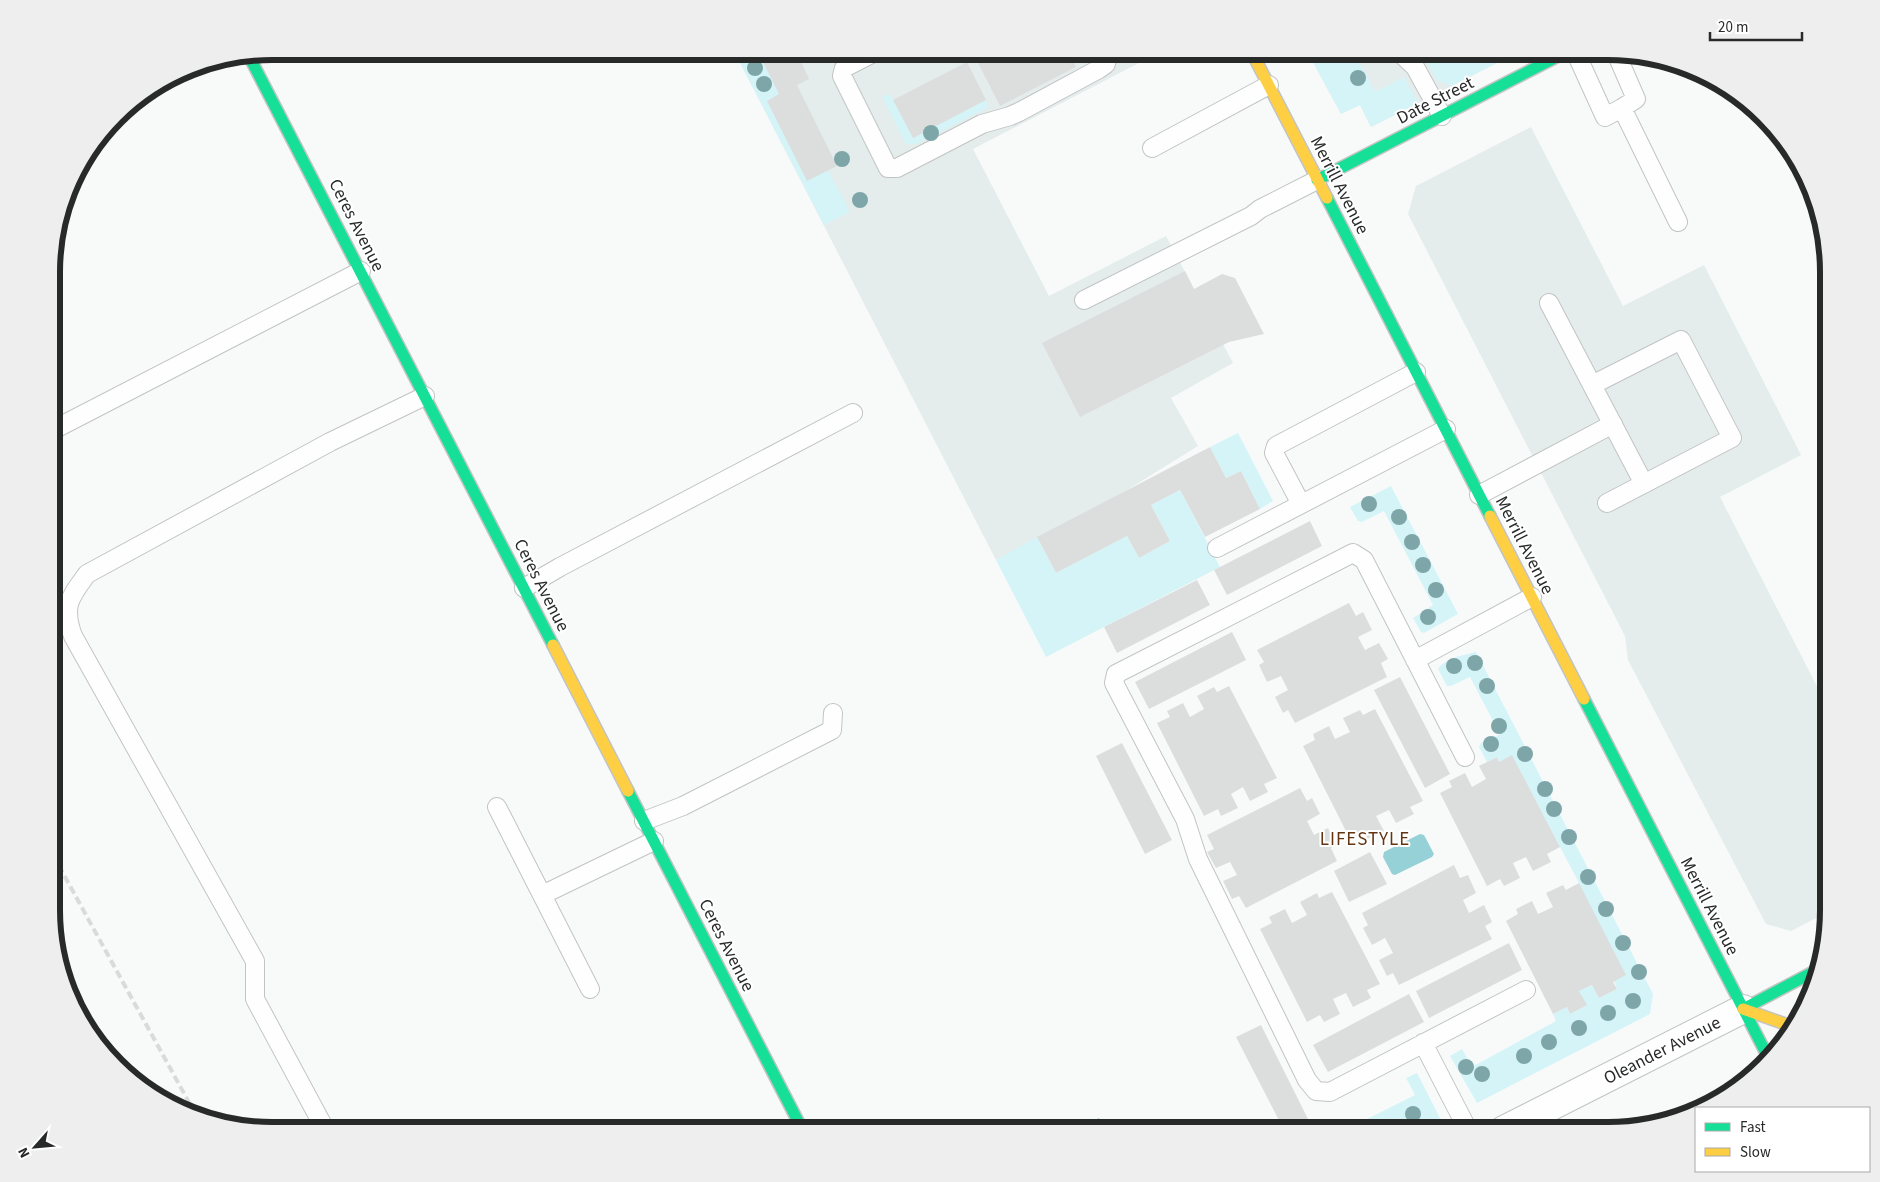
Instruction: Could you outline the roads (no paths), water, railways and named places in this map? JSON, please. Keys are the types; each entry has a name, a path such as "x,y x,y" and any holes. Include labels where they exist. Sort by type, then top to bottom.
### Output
{"street":[{"name":"Merrill Avenue","path":"1256,60 1765,1052"},
{"name":"Date Street","path":"1318,180 1551,60"},
{"name":"Ceres Avenue","path":"252,61 798,1122"},
{"name":"Oleander Avenue","path":"1520,1122 1811,973"},
{"path":"1743,1009 1786,1024"}],"lane":[{"path":"860,60 844,68 842,76 888,168 897,168 982,124 1010,116 1091,74 1106,64 1107,60"},
{"path":"1408,60 1415,67 1442,116"},
{"path":"1579,60 1605,117 1636,99 1619,60"},
{"path":"1152,148 1269,85"},
{"path":"1622,108 1678,222"},
{"path":"1084,300 1318,180"},
{"path":"60,426 361,271"},
{"path":"1549,303 1644,484"},
{"path":"1592,385 1681,340 1732,438 1607,503"},
{"path":"1301,504 1274,453 1276,446 1416,372"},
{"path":"321,1122 255,998 255,961 73,636 69,624 69,599 87,574 330,442 425,396"},
{"path":"524,588 568,562 853,413"},
{"path":"1479,495 1613,424"},
{"path":"1217,548 1446,429"},
{"path":"1465,757 1364,560 1353,553 1116,674 1114,683 1185,819 1198,859 1307,1080 1316,1091 1330,1092 1526,990"},
{"path":"1415,660 1532,597"},
{"path":"644,821 683,806 832,730 833,712"},
{"path":"497,807 590,988"},
{"path":"542,895 654,841"},
{"path":"1423,1043 1464,1122"}],"water":[{"path":"1420,834 1424,835 1434,854 1432,857 1395,875 1392,874 1383,857 1384,852"},
{"path":"1099,1118 1101,1122 1091,1122"}],"railway":[{"path":"60,868 191,1106"}],"district":[{"name":"LIFESTYLE","path":"1365,838"}]}
